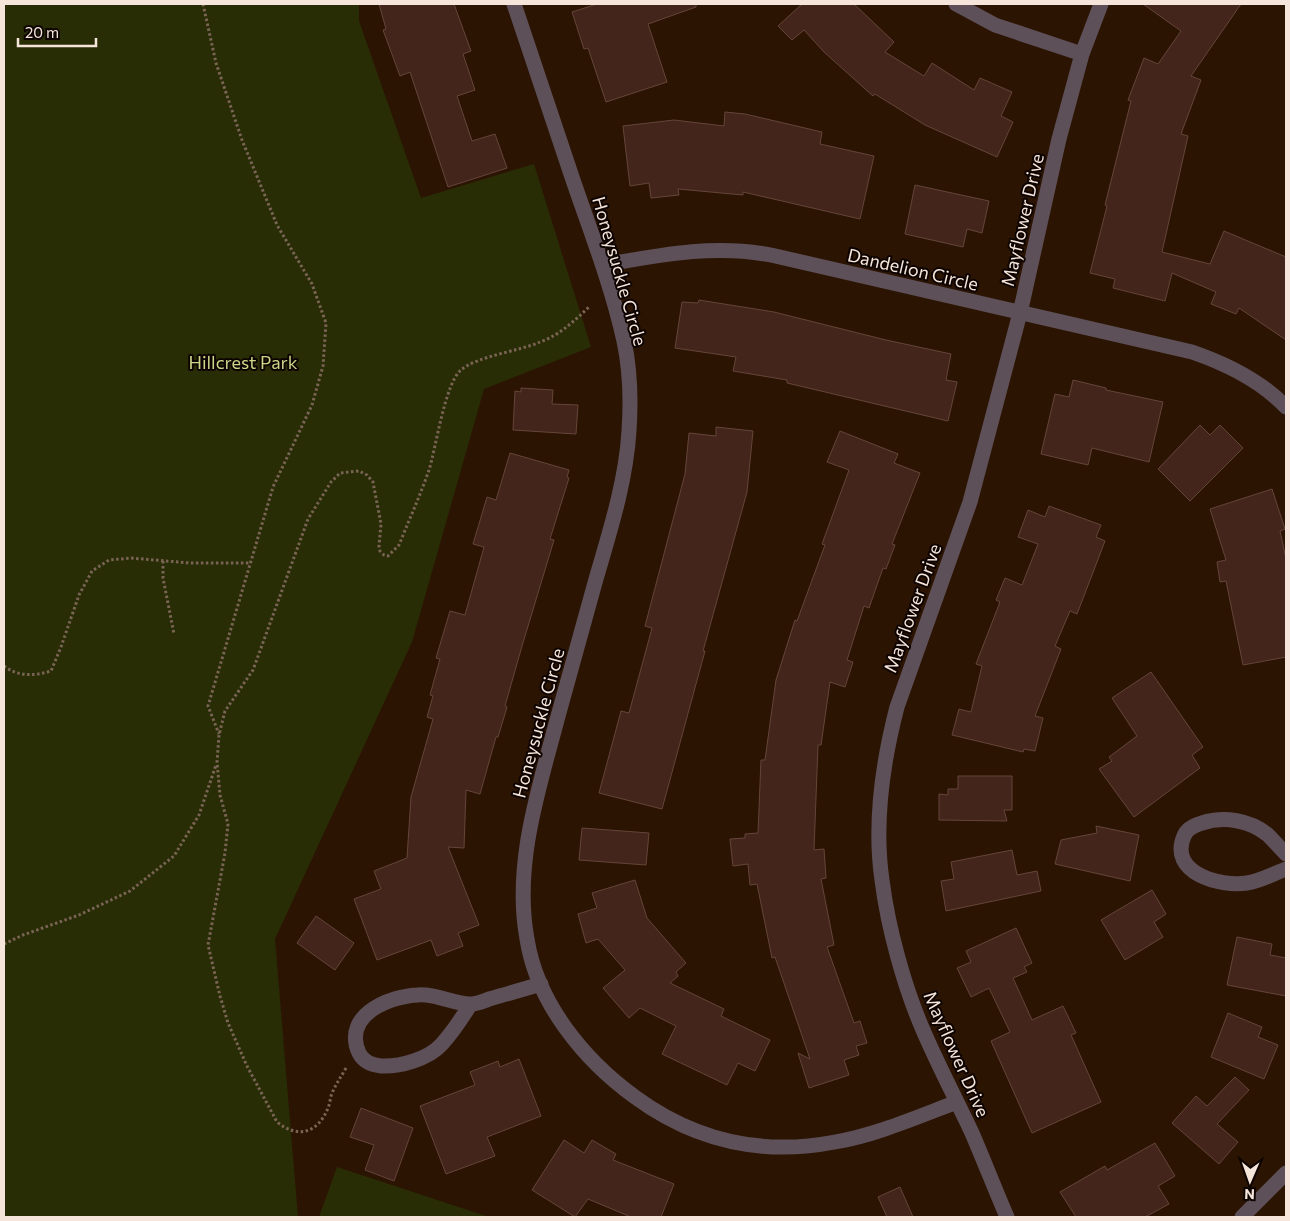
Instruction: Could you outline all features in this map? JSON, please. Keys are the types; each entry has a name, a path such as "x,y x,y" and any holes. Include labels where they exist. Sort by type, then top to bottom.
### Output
{"street":[{"name":"Honeysuckle Circle","path":"514,4 602,266 624,343 628,371 629,429 615,512 539,784 525,862 524,914 527,940 541,984 555,1012 572,1036 621,1087 654,1111 690,1129 718,1139 751,1146 774,1148 802,1147 838,1142 907,1121 956,1102"},
{"path":"956,4 995,25 1082,54"},
{"name":"Mayflower Drive","path":"1007,1217 972,1134 922,1029 899,960 882,880 880,833 884,776 889,738 899,702 968,506 1020,313 1060,139 1082,54 1101,4"},
{"name":"Dandelion Circle","path":"602,266 679,252 744,250 771,254 1178,348 1220,361 1256,382 1276,396 1286,407"},
{"path":"1286,854 1260,830 1245,823 1220,820 1210,821 1190,828 1184,835 1182,851 1187,865 1198,876 1233,884 1258,881 1286,869"},
{"path":"470,1004 441,1045 420,1058 404,1063 383,1066 373,1064 360,1055 355,1039 358,1024 365,1015 381,1004 416,995 440,997 470,1004 541,984"},
{"path":"1242,1217 1286,1173"}],"path":[{"path":"203,4 216,63 242,140 277,225 312,284 326,323 323,366 312,405 273,487 208,706 219,735"},
{"path":"347,1065 331,1096 328,1109 320,1122 310,1130 299,1132 286,1129 278,1122 264,1098 228,1023 208,945 225,853 228,824 220,795 217,762 219,735 225,711 253,670 308,519 331,482 340,472 359,471 367,475 373,482 381,524 380,551 388,556 392,554 399,545 429,470 448,396 455,378 461,370 474,362 541,342 566,329 590,307"},
{"path":"4,666 12,673 38,675 51,671 62,647 79,595 92,571 109,560 131,558 163,561 251,563"},
{"path":"163,561 163,578 174,634"},
{"path":"4,944 23,934 79,915 130,891 174,856 199,815 217,762"}],"green space":[{"name":"Hillcrest Park","path":"4,4 359,4 359,21 421,198 534,164 591,347 484,389 412,642 275,939 298,1217 4,1217"},
{"path":"337,1167 489,1217 319,1217"}],"building":[{"path":"379,4 454,4 471,51 463,54 475,90 457,96 472,141 495,134 507,168 448,187 410,72 400,76 383,30 386,29"},
{"path":"597,4 696,4 696,7 648,24 667,82 606,102 588,48 584,49 572,12"},
{"path":"802,4 854,4 894,42 885,52 924,76 932,63 974,90 980,78 1012,92 1001,116 1013,122 997,157 925,125 875,94 873,96 824,52 804,30 792,40 778,26"},
{"path":"1143,4 1241,4 1191,76 1201,80 1181,134 1188,136 1162,252 1210,264 1224,231 1286,257 1286,340 1239,308 1236,314 1211,304 1216,292 1172,273 1165,301 1113,288 1115,279 1090,273 1131,101 1128,100 1144,58 1158,64 1181,31"},
{"path":"725,112 745,114 822,132 820,144 874,156 860,219 743,192 743,195 678,189 679,195 651,198 649,183 630,186 623,126 674,120 724,126"},
{"path":"915,185 989,201 982,233 967,229 963,247 905,234"},
{"path":"699,300 774,312 951,354 946,380 957,382 948,421 787,383 787,380 733,371 736,357 675,348 682,302 698,303"},
{"path":"1073,380 1106,388 1106,390 1163,402 1149,462 1092,448 1088,465 1041,454 1055,394 1069,397"},
{"path":"521,388 553,390 552,404 578,405 576,434 513,430 515,391 521,392"},
{"path":"1200,425 1210,435 1220,425 1243,448 1190,501 1158,469"},
{"path":"716,427 753,431 747,492 662,809 599,793 621,711 629,713 652,628 645,626 685,474 689,433 716,436"},
{"path":"840,431 898,454 894,463 920,473 892,544 895,545 886,569 883,568 869,608 864,606 847,660 853,662 845,687 830,682 821,745 818,745 814,850 824,849 826,878 821,879 834,945 827,947 854,1023 860,1021 867,1043 856,1046 859,1055 844,1060 849,1075 809,1088 798,1053 810,1059 775,957 772,958 757,884 750,885 748,864 733,866 730,839 745,838 745,834 758,833 761,760 765,760 776,680 795,620 797,621 825,545 822,544 849,470 827,462"},
{"path":"510,453 569,470 567,477 569,478 550,539 554,540 505,706 507,707 498,737 496,737 480,794 466,790 464,848 448,847 479,925 458,933 463,946 437,956 431,940 377,960 354,899 381,889 374,871 407,858 411,797 433,719 427,717 433,696 430,695 440,659 436,658 450,611 465,615 484,547 473,544 487,497 496,500"},
{"path":"1272,489 1285,529 1280,531 1286,559 1286,657 1243,665 1226,581 1220,582 1217,562 1226,560 1210,509"},
{"path":"1049,506 1101,525 1096,537 1105,541 1077,614 1070,611 1055,646 1061,649 1035,716 1043,718 1035,751 1024,749 1023,752 952,735 959,709 971,712 982,666 976,664 1000,602 996,600 1005,578 1022,585 1038,544 1018,537 1028,510 1045,517"},
{"path":"1151,672 1203,747 1192,755 1200,768 1134,817 1099,769 1112,761 1109,757 1137,736 1112,698"},
{"path":"958,776 1012,776 1012,810 1004,810 1007,821 939,820 939,794 948,795 948,789 958,789"},
{"path":"1096,826 1139,835 1130,881 1055,864 1061,840 1097,833"},
{"path":"582,828 649,833 646,865 579,860"},
{"path":"1012,850 1017,875 1037,871 1041,891 946,911 941,881 954,879 951,862"},
{"path":"635,880 647,918 686,963 676,972 678,976 670,983 724,1009 721,1016 770,1040 755,1071 738,1063 727,1085 662,1054 676,1026 640,1008 629,1018 603,988 625,970 598,939 586,943 578,914 597,908 592,893"},
{"path":"1152,890 1166,914 1154,922 1163,937 1125,960 1101,920"},
{"path":"316,916 354,943 335,970 297,943"},
{"path":"1016,928 1032,963 1024,967 1027,972 1013,978 1032,1020 1063,1006 1076,1033 1071,1035 1101,1102 1032,1133 991,1041 1010,1032 989,988 971,997 957,968 971,962 966,951"},
{"path":"1237,937 1272,944 1270,955 1286,958 1286,996 1227,985"},
{"path":"1228,1013 1262,1027 1258,1037 1278,1045 1264,1079 1211,1057"},
{"path":"519,1059 541,1116 487,1137 495,1156 446,1174 420,1106 475,1085 470,1072 498,1061 500,1067"},
{"path":"1235,1077 1249,1090 1217,1124 1238,1142 1219,1164 1172,1123 1196,1096 1207,1106"},
{"path":"361,1108 413,1128 394,1181 365,1170 374,1145 350,1137"},
{"path":"564,1140 584,1153 592,1140 616,1154 613,1160 674,1184 661,1217 631,1217 588,1199 575,1217 532,1190"},
{"path":"1155,1143 1175,1176 1158,1186 1169,1204 1145,1217 1076,1217 1060,1192 1105,1166 1107,1170"},
{"path":"900,1187 913,1217 887,1217 878,1197"}]}
